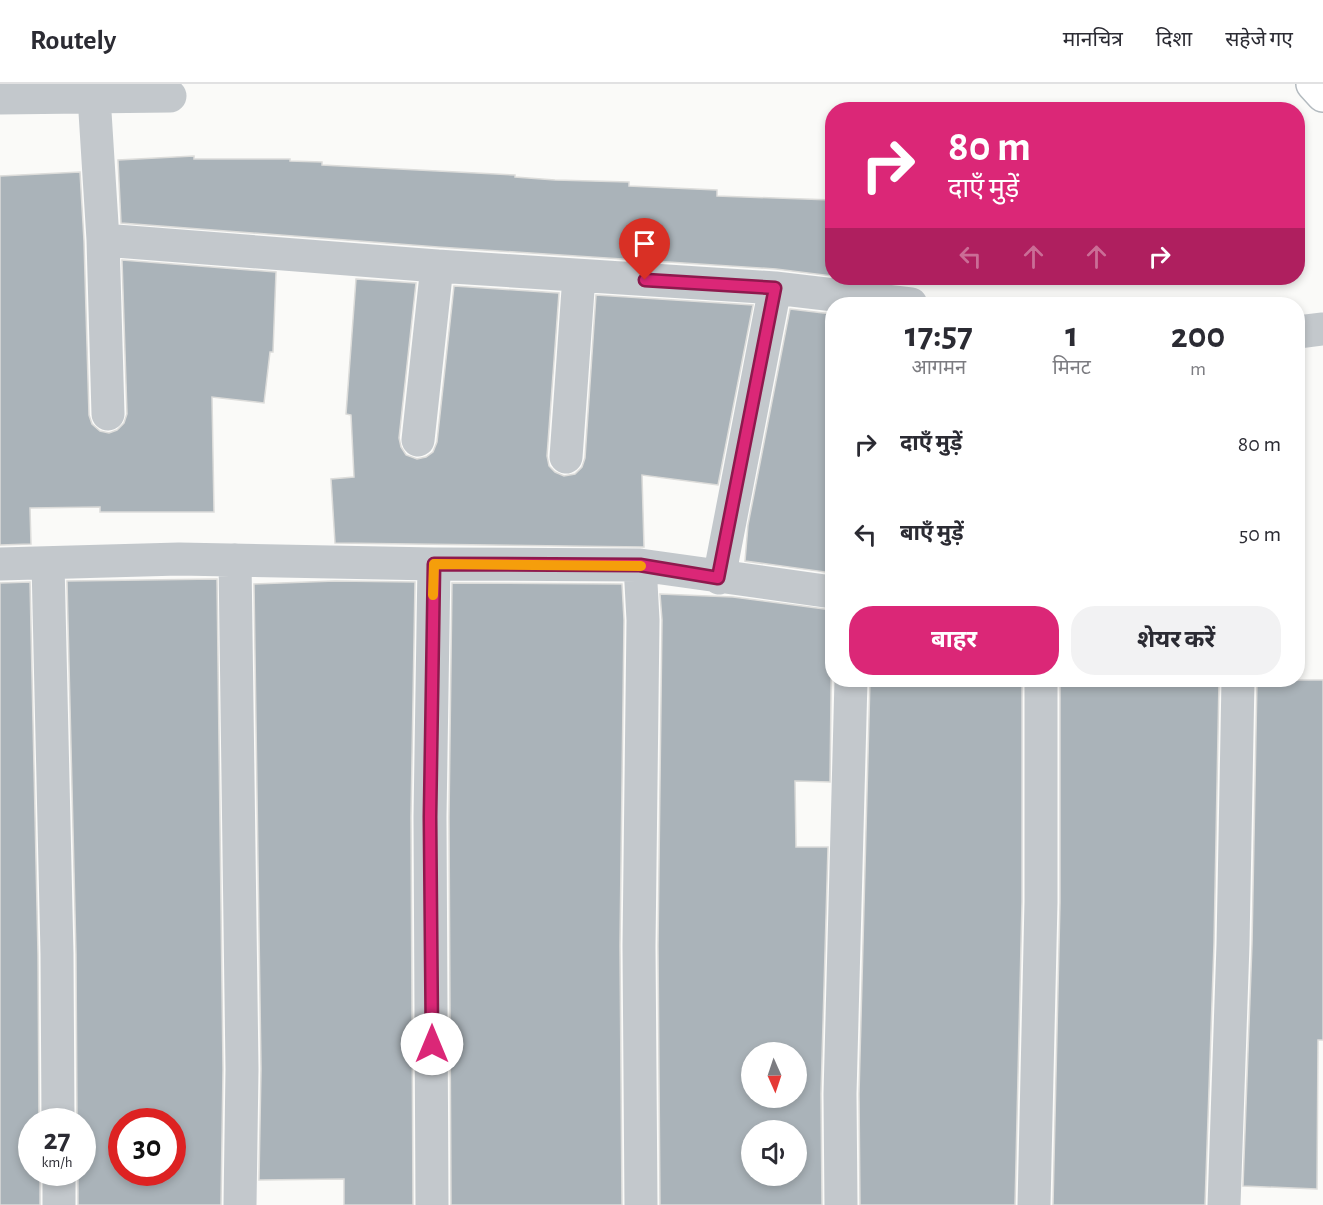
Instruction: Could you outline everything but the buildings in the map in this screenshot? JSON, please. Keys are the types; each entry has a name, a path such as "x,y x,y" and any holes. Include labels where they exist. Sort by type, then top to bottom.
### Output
{"main road":[{"path":"1313,84 1323,95"}],"street":[{"path":"94,96 103,240 108,414"},
{"path":"0,98 170,96"},
{"path":"103,240 437,266 775,288 852,297"},
{"path":"418,440 437,266"},
{"path":"566,458 579,276"},
{"path":"718,578 775,288"},
{"path":"1305,331 1323,329"},
{"path":"0,564 179,559 640,565 718,578 825,591"},
{"path":"235,560 242,1069 240,1205"},
{"path":"48,562 57,942 58,1108"},
{"path":"432,1205 430,817 434,564"},
{"path":"640,565 643,620 639,946 641,1205"},
{"path":"841,1205 840,1094 852,687"},
{"path":"1034,1205 1041,902 1041,687"},
{"path":"1224,1205 1233,944 1238,687"},
{"path":"59,1186 59,1205"}],"slow traffic":[{"path":"433,595 434,564 641,566"}],"route":[{"path":"432,1044 430,817 434,564 640,565 718,578 775,288 645,280"}]}
